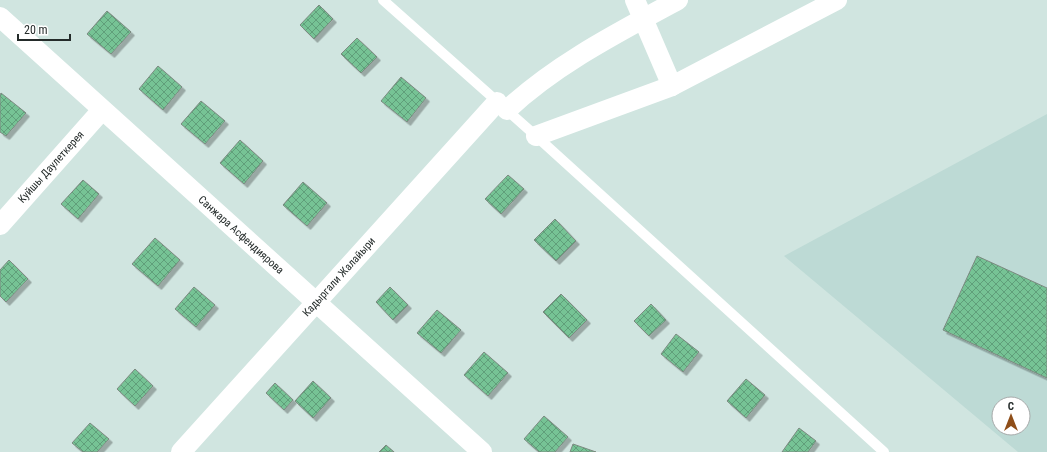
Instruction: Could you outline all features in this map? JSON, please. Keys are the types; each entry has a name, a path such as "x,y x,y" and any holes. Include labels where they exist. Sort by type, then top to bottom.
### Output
{"street":[{"path":"635,0 672,86"},
{"name":"Кадыргали Жалайыри","path":"181,452 316,302 502,106 573,60 678,0"},
{"path":"536,136 672,86 837,0"},
{"name":"Санжара Асфендиярова","path":"0,17 482,452"},
{"name":"Куйшы Даулеткерея","path":"0,224 102,110"}],"lane":[{"path":"383,0 536,136 884,452"}],"shaded area":[{"path":"1047,114 1047,452 1018,452 999,436 1031,436 1031,396 991,396 991,429 784,256"}],"building":[{"path":"319,5 333,19 314,39 300,25"},
{"path":"107,11 131,32 111,54 87,34"},
{"path":"357,38 377,57 361,73 341,54"},
{"path":"158,66 182,87 163,110 139,89"},
{"path":"401,77 426,98 407,122 381,101"},
{"path":"1,93 26,113 6,136 0,132"},
{"path":"201,101 225,121 205,144 181,124"},
{"path":"240,140 263,161 244,184 220,163"},
{"path":"508,175 524,189 501,214 485,199"},
{"path":"83,180 99,194 78,219 61,204"},
{"path":"303,182 327,203 307,226 283,205"},
{"path":"555,219 576,241 556,261 534,240"},
{"path":"155,238 180,260 158,286 132,264"},
{"path":"977,256 1047,288 1047,378 943,330"},
{"path":"9,260 28,279 6,302 0,296 0,270"},
{"path":"194,287 215,305 196,327 175,309"},
{"path":"390,287 408,305 393,320 376,302"},
{"path":"561,294 587,320 569,338 543,312"},
{"path":"651,304 666,320 649,336 634,321"},
{"path":"437,310 461,330 441,353 417,333"},
{"path":"676,334 699,352 683,372 661,354"},
{"path":"484,352 508,373 488,396 464,375"},
{"path":"135,369 153,386 135,406 117,389"},
{"path":"746,379 765,395 746,418 727,401"},
{"path":"313,381 331,398 313,418 295,401"},
{"path":"275,383 293,400 284,410 266,393"},
{"path":"544,416 568,437 555,452 539,452 524,439"},
{"path":"90,423 109,439 97,452 83,452 72,443"},
{"path":"799,428 816,441 808,452 782,452"},
{"path":"573,444 596,452 570,452"},
{"path":"386,445 394,452 379,452"}]}
